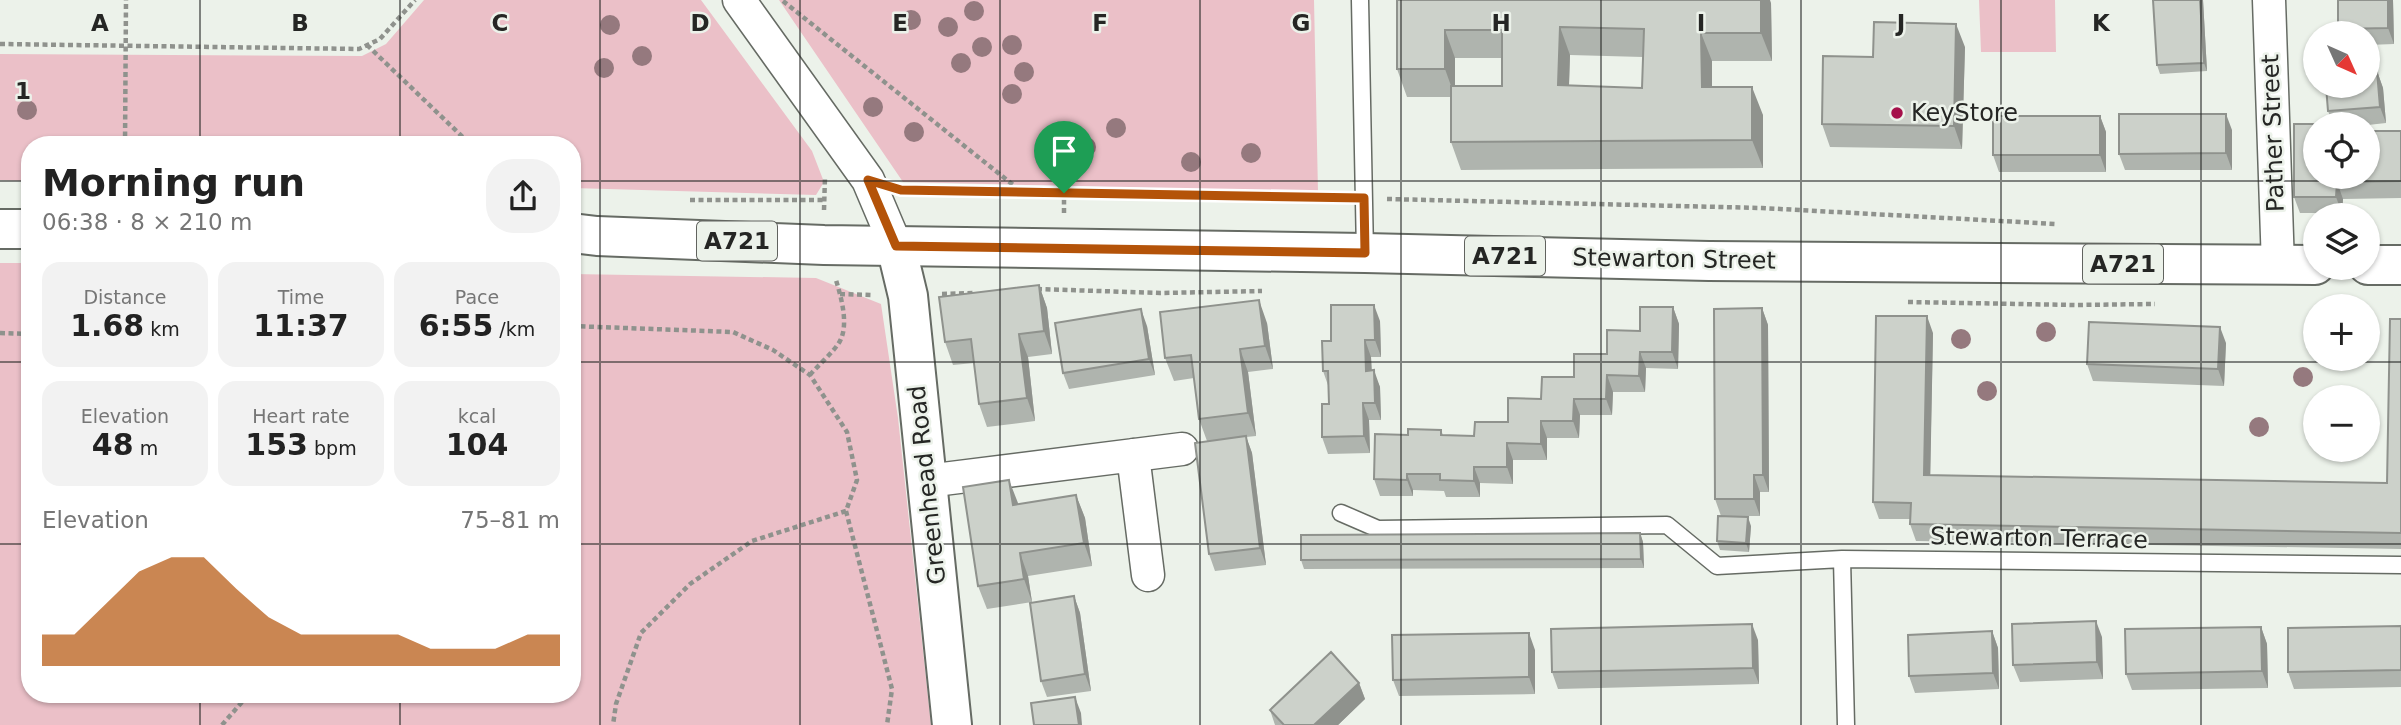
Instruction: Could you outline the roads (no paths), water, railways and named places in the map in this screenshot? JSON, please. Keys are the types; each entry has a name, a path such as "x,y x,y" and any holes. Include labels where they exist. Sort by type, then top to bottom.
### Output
{"main road":[{"path":"0,229 21,229"},
{"name":"Stewarton Street","path":"581,234 896,246 1709,261 2303,265"},
{"name":"Greenhead Road","path":"896,246 908,296 952,725"},
{"path":"2380,265 2401,265"}],"street":[{"path":"739,0 868,180 896,246"},
{"name":"Pather Street","path":"2269,0 2278,265"},
{"path":"927,481 1182,449"},
{"path":"1133,455 1148,575"}],"lane":[{"path":"1360,0 1365,253"},
{"name":"Stewarton Terrace","path":"1341,513 1378,529 1667,525 1717,566 1842,559 2401,565"},
{"path":"1842,559 1846,725"}],"place":[{"name":"KeyStore","path":"1897,113"}]}
